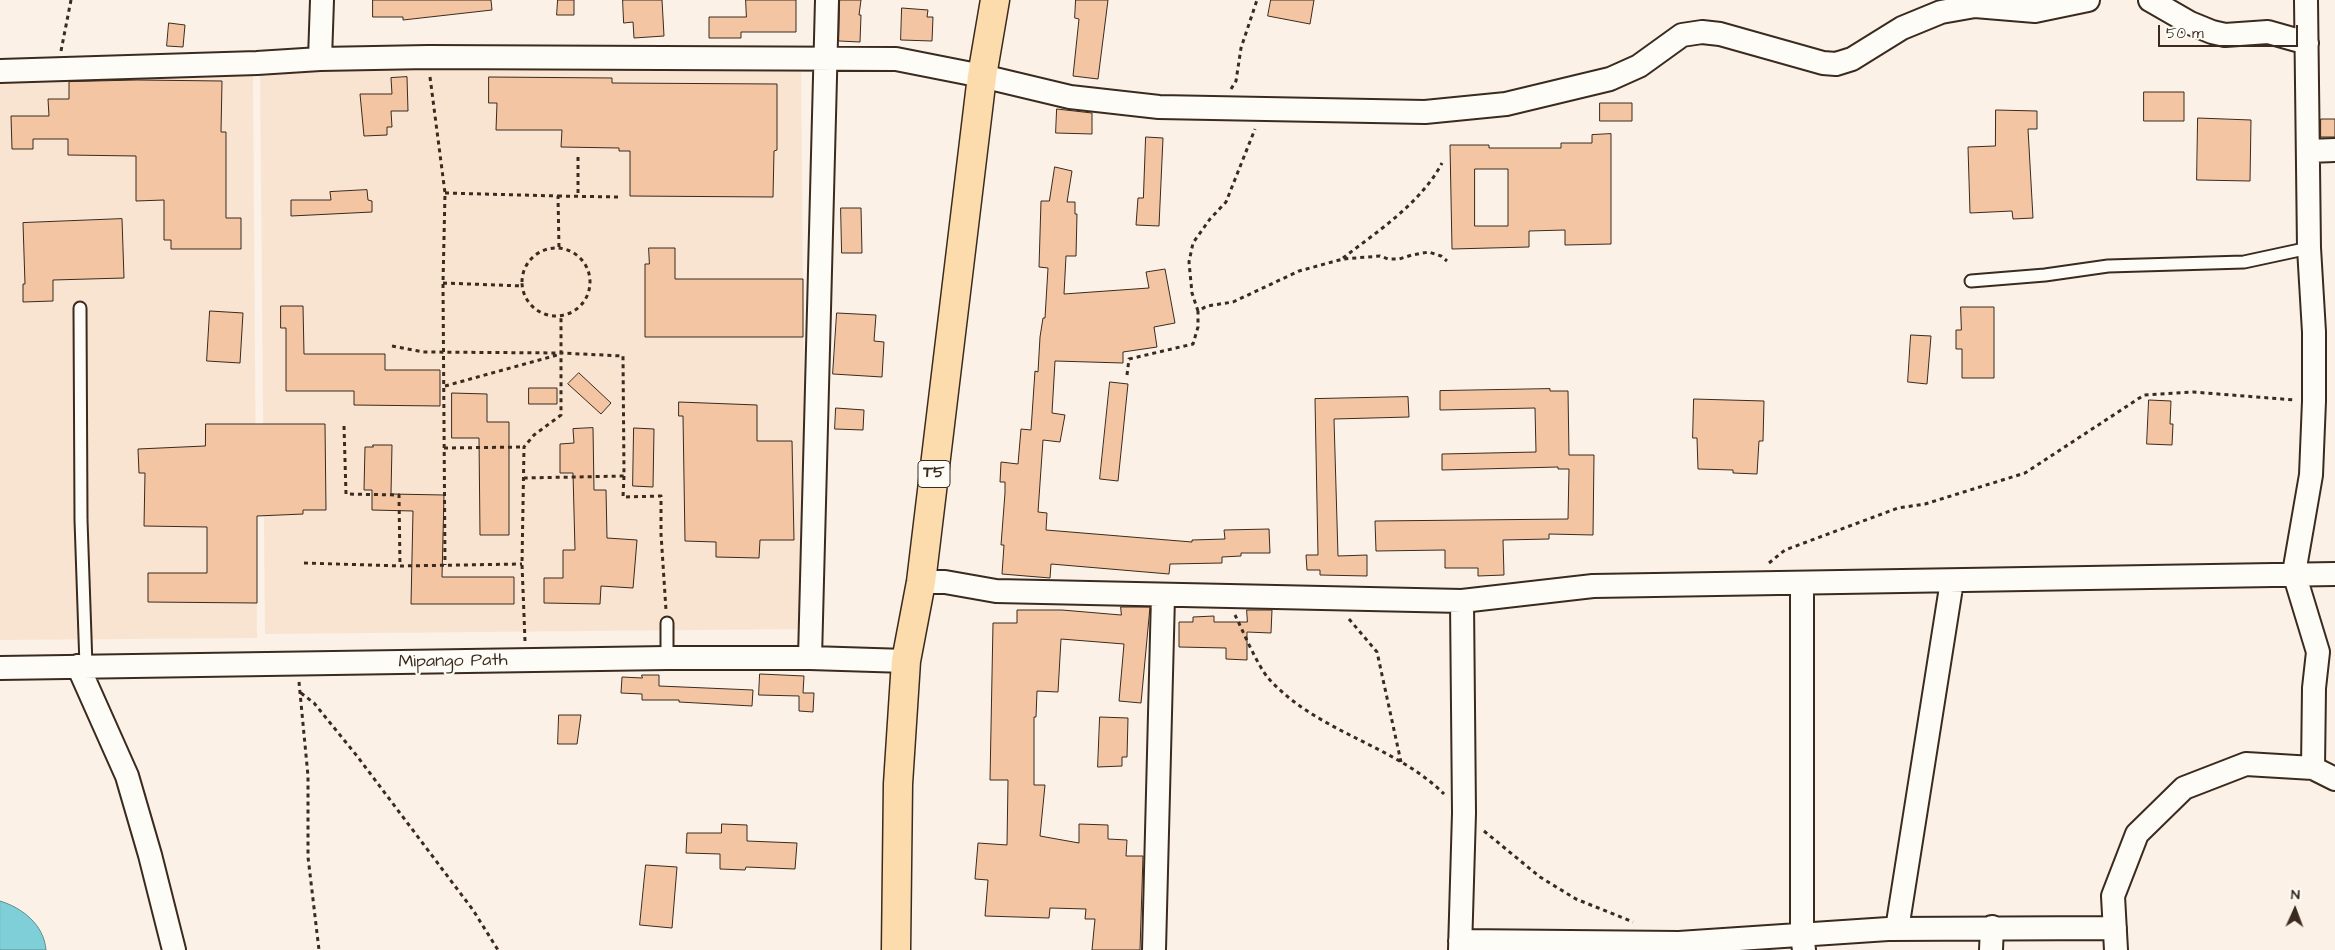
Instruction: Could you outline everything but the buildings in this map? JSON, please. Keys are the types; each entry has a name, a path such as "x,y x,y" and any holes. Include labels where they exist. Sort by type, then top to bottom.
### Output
{"highway":[{"name":"T5","path":"896,950 898,784 906,661 921,582 982,76 995,0"}],"street":[{"path":"320,59 322,0"},
{"path":"810,658 828,0"},
{"path":"0,71 257,63 320,59 428,57 896,59 982,76 1070,97 1159,107 1425,112 1506,104 1610,79 1639,66 1682,35 1702,32 1720,34 1823,63 1836,64 1852,58 1902,28 1941,12 1975,6 2035,11 2088,0"},
{"path":"2150,0 2190,23 2212,32 2225,35 2268,32 2307,43"},
{"path":"2306,0 2309,248 2314,332 2314,401 2310,475 2294,573 2318,652 2314,688 2313,768"},
{"path":"2309,151 2335,150"},
{"path":"921,582 946,582 996,591 1162,596 1224,594 1462,601 1593,586 1952,581 2294,573 2335,574"},
{"path":"1897,929 1952,581"},
{"path":"1802,583 1803,942"},
{"path":"1154,950 1162,596"},
{"path":"1462,601 1464,813 1460,945 1803,942 1897,929 1992,927 2115,928"},
{"name":"Mipango Path","path":"0,668 667,658 810,658 906,661"},
{"path":"82,666 126,776 150,855 174,950"},
{"path":"2116,950 2114,896 2137,834 2184,788 2246,764 2313,768 2335,779"},
{"path":"1991,950 1992,927"}],"lane":[{"path":"1971,281 2045,275 2108,266 2244,262 2309,248"},
{"path":"80,308 82,666"},
{"path":"667,623 667,658"}],"path":[{"path":"57,70 71,0"},
{"path":"1218,108 1236,81 1241,48 1257,0"},
{"path":"428,57 445,193 443,283 446,386 444,448 445,566"},
{"path":"1127,375 1129,359 1193,344 1198,326 1198,311 1192,293 1189,262 1193,243 1210,219 1226,202 1251,142 1260,109"},
{"path":"578,157 578,197"},
{"path":"1343,259 1406,207 1438,172 1442,163"},
{"path":"445,193 620,197"},
{"path":"558,196 559,248"},
{"path":"559,248 575,253 582,260 590,279 590,289 582,303 572,312 561,316 543,313 535,308 522,286 523,276 530,260 546,250 559,248"},
{"path":"1198,311 1207,306 1233,302 1299,271 1343,259 1380,256 1388,259 1399,259 1429,252 1441,256 1447,261"},
{"path":"443,283 522,286"},
{"path":"525,661 522,564 524,448 534,436 561,415 561,316"},
{"path":"392,346 423,352 561,353 623,356 623,497 661,496 661,534 667,623"},
{"path":"446,386 561,353"},
{"path":"1743,584 1785,550 1898,508 1925,504 2025,473 2144,395 2193,392 2314,401"},
{"path":"344,426 346,494 399,495 400,566"},
{"path":"444,448 524,448"},
{"path":"524,478 624,476"},
{"path":"304,563 400,566 522,564"},
{"path":"1224,594 1268,678 1319,720 1429,778 1464,813 1540,877 1576,899 1635,923"},
{"path":"1331,598 1377,652 1401,763"},
{"path":"297,664 308,776 308,857 319,950"},
{"path":"301,693 314,703 362,764 473,910 498,950"}],"shaded area":[{"path":"801,64 806,629 265,634 260,69"},
{"path":"253,75 257,638 0,640 0,77"}],"water":[{"path":"0,901 17,908 37,925 46,950 0,950"}]}
